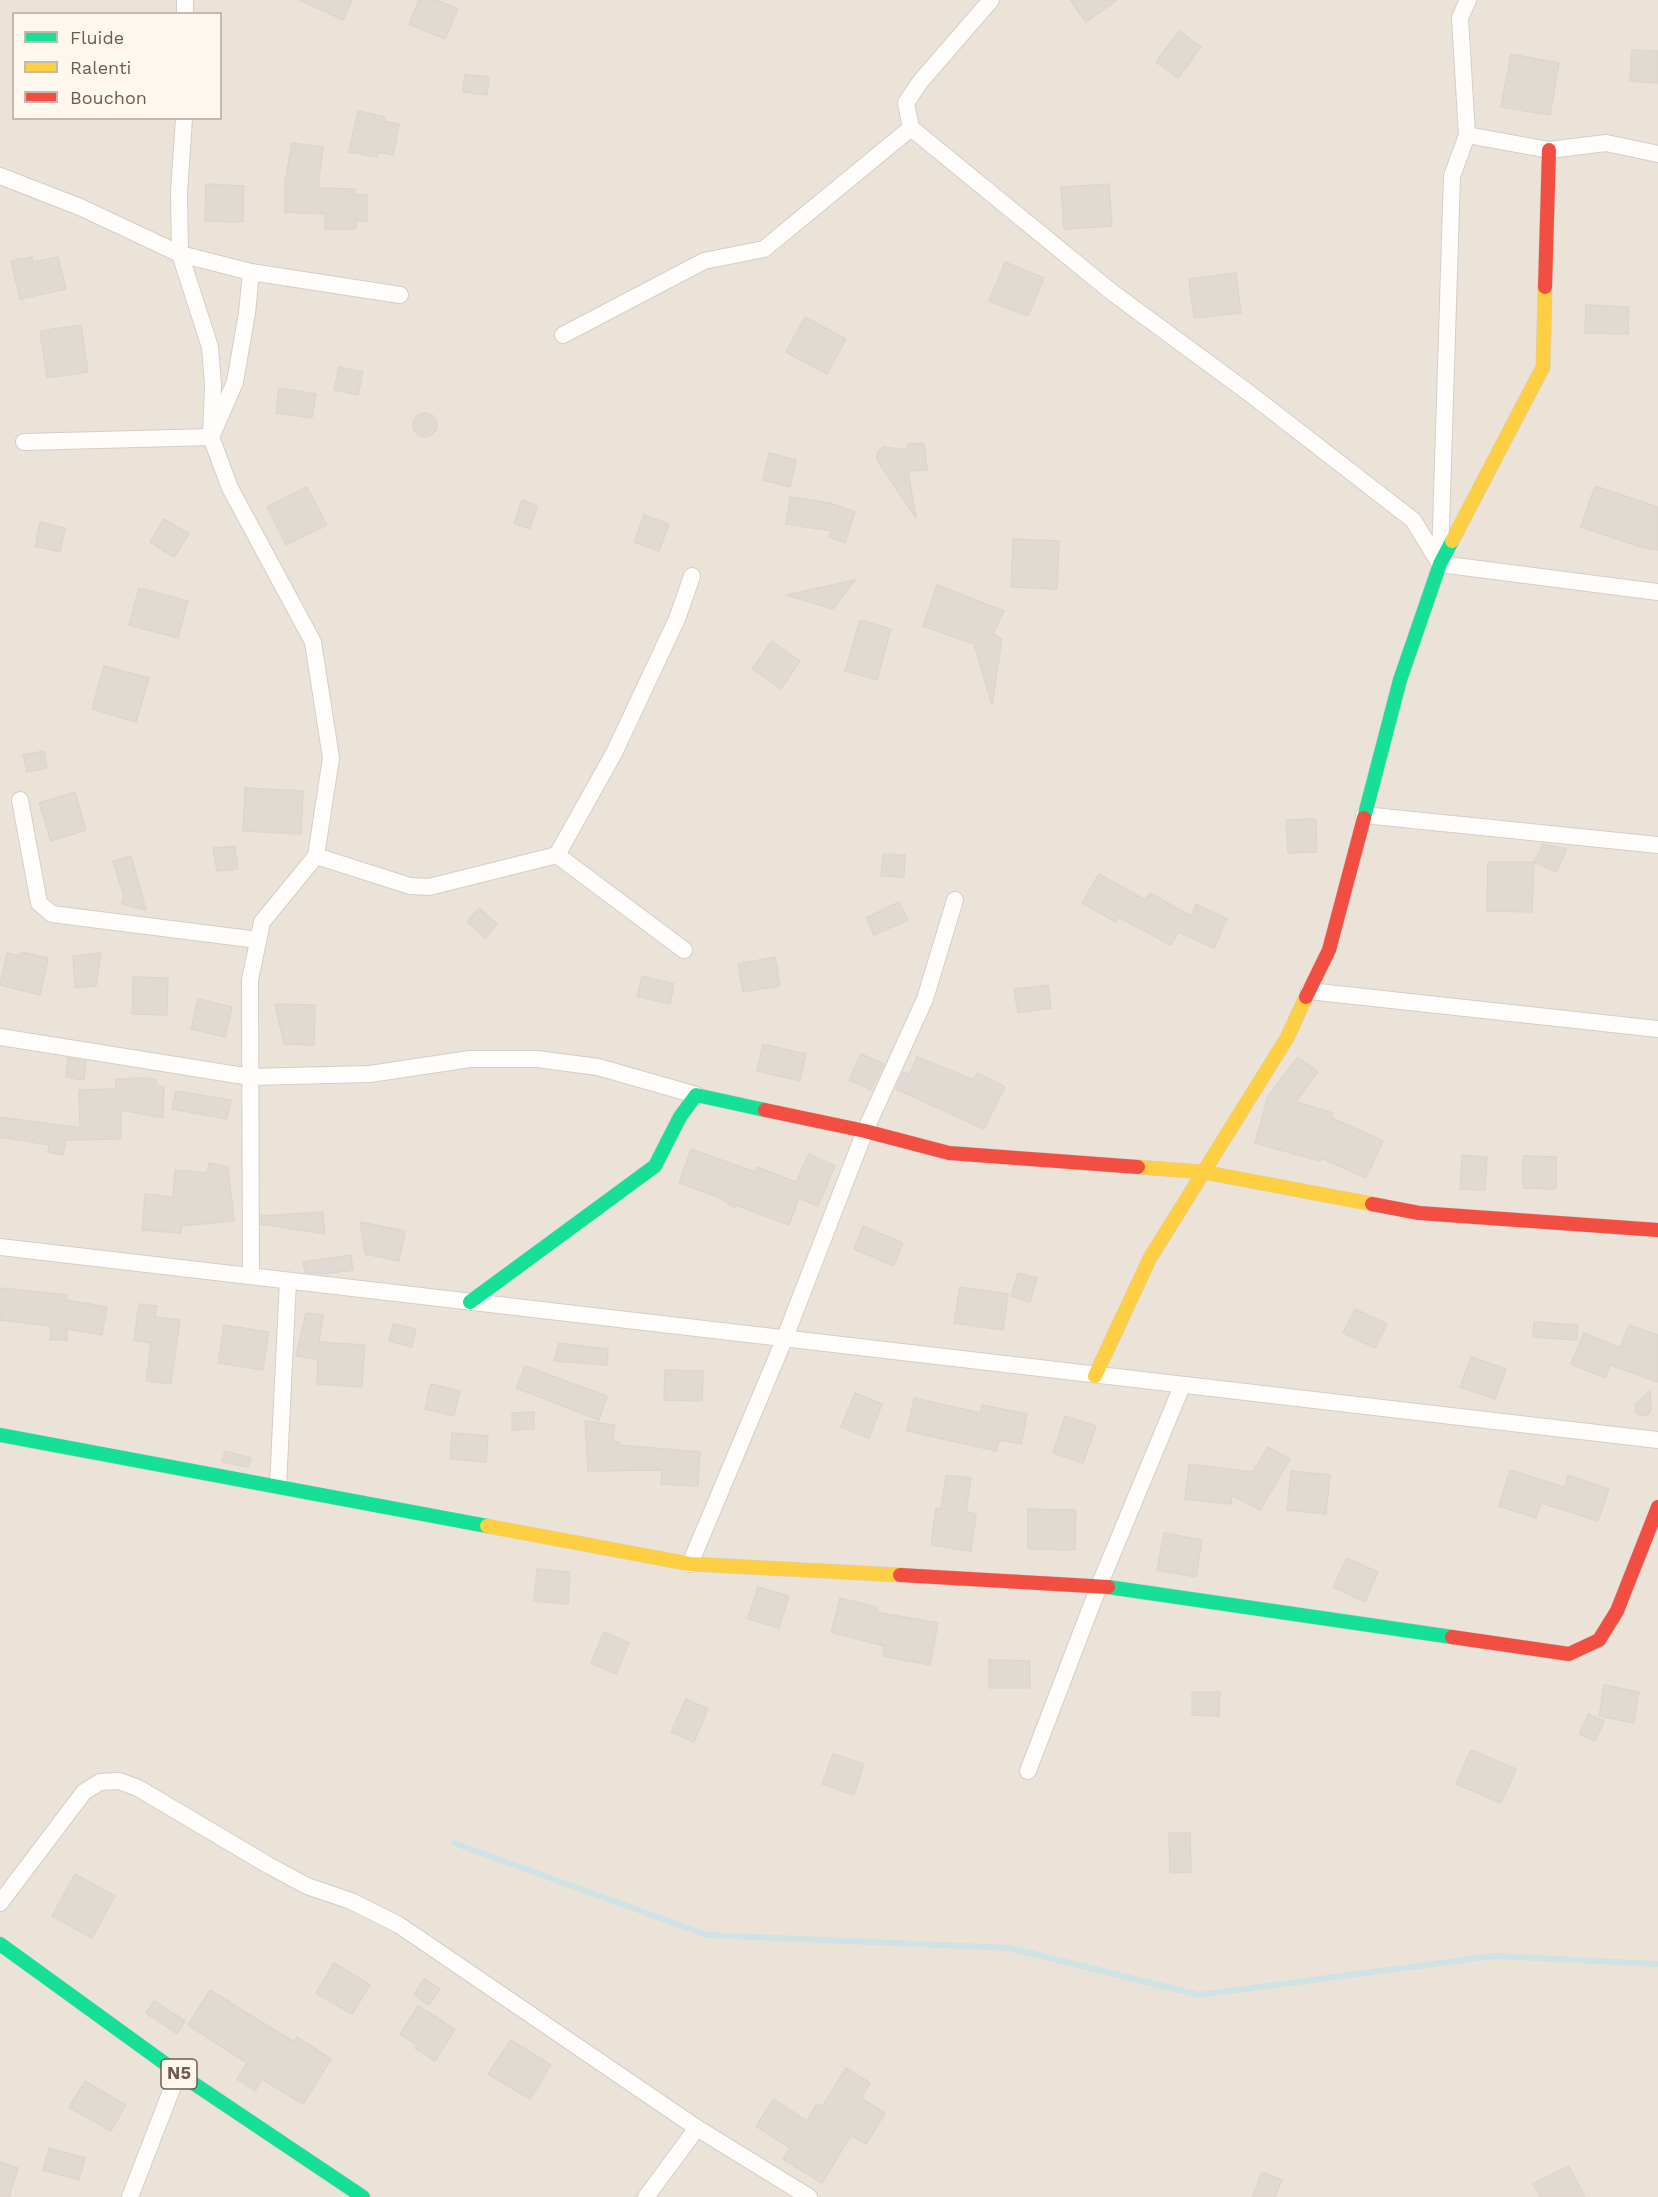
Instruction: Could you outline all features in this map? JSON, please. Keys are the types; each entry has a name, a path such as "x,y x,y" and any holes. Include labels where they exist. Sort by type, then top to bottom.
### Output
{"main road":[{"path":"1095,1376 1150,1258 1287,1038 1329,950 1400,680 1440,564 1543,367 1549,150"},
{"path":"470,1302 655,1166 680,1117 696,1095 865,1131 949,1153 1203,1172 1419,1213 1658,1230"},
{"path":"0,1435 690,1564 1099,1586 1569,1654 1599,1640 1605,1631 1617,1611 1658,1507"},
{"name":"N5","path":"0,1944 178,2073 363,2197"}],"street":[{"path":"991,0 915,89 906,103 911,128 1113,293 1259,400 1413,520 1440,564"},
{"path":"1440,564 1452,176 1467,135 1460,18 1468,0"},
{"path":"184,120 179,192 180,254 210,347 213,385 211,437 230,488 313,642 332,758 316,856 262,922 250,980 251,1276"},
{"path":"563,335 704,261 765,249 911,128"},
{"path":"1467,135 1549,150 1606,143 1658,154"},
{"path":"0,176 90,211 180,254 250,272 400,295"},
{"path":"211,437 235,382 247,313 250,272"},
{"path":"24,442 211,437"},
{"path":"1440,564 1658,592"},
{"path":"316,856 410,886 429,886 557,855 614,753 677,618 692,576"},
{"path":"20,800 39,903 52,914 258,940"},
{"path":"1364,815 1658,845"},
{"path":"557,855 684,950"},
{"path":"690,1564 784,1340 865,1131 925,999 955,900"},
{"path":"1309,991 1658,1029"},
{"path":"0,1037 250,1077 370,1074 470,1059 537,1059 598,1067 696,1095"},
{"path":"0,1247 1658,1440"},
{"path":"278,1486 288,1281"},
{"path":"1028,1771 1099,1586 1182,1386"},
{"path":"0,1903 84,1792 100,1782 119,1782 138,1788 268,1866 307,1886 351,1901 399,1925 697,2128 809,2197"},
{"path":"130,2197 178,2073"},
{"path":"646,2197 697,2128"}],"shaded area":[{"path":"0,0 1658,0 1658,2197 0,2197"}],"building":[{"path":"300,0 352,0 343,20"},
{"path":"419,0 437,0 458,9 445,39 409,24"},
{"path":"1070,0 1117,0 1086,22"},
{"path":"1179,31 1201,47 1178,78 1156,62"},
{"path":"1632,50 1658,51 1658,83 1630,81"},
{"path":"1511,54 1559,63 1550,115 1501,107"},
{"path":"465,74 489,77 487,95 463,92"},
{"path":"358,111 385,117 384,121 399,124 393,155 378,152 377,157 349,152"},
{"path":"292,143 323,147 318,188 355,189 355,195 367,195 367,221 356,221 356,229 325,229 325,214 285,212 285,182"},
{"path":"206,184 244,186 243,222 205,221"},
{"path":"1109,184 1112,226 1064,229 1061,187"},
{"path":"32,257 33,262 58,257 66,289 20,299 11,261"},
{"path":"1005,262 1044,278 1028,316 989,301"},
{"path":"1236,273 1241,313 1194,318 1189,279"},
{"path":"1586,305 1629,307 1628,334 1585,333"},
{"path":"805,317 846,339 827,374 786,352"},
{"path":"81,325 88,372 47,378 40,331"},
{"path":"339,367 363,372 358,395 334,390"},
{"path":"279,388 316,394 312,418 276,413"},
{"path":"425,413 434,416 437,425 434,434 425,437 416,434 413,425 416,416"},
{"path":"924,443 927,470 908,471 916,518 877,460 877,453 883,447 908,450 908,444"},
{"path":"769,453 796,460 790,487 763,480"},
{"path":"1595,486 1658,507 1658,550 1641,547 1581,527"},
{"path":"307,487 327,525 286,545 267,507"},
{"path":"790,497 830,503 855,512 845,543 829,537 831,531 786,524"},
{"path":"522,500 537,506 530,529 514,523"},
{"path":"644,515 669,524 659,551 634,542"},
{"path":"164,519 189,534 174,557 150,542"},
{"path":"40,522 65,528 60,552 35,546"},
{"path":"1013,539 1059,541 1057,589 1011,587"},
{"path":"855,580 833,609 786,595"},
{"path":"937,585 1004,611 993,634 1002,639 992,705 974,644 923,626"},
{"path":"139,588 188,601 178,638 129,625"},
{"path":"860,620 891,629 877,680 845,671"},
{"path":"772,641 800,661 781,689 752,669"},
{"path":"104,666 149,678 136,722 92,709"},
{"path":"44,751 47,768 27,772 23,755"},
{"path":"245,788 303,791 301,834 243,831"},
{"path":"75,792 86,830 51,841 39,803"},
{"path":"1316,819 1317,852 1288,853 1286,820"},
{"path":"1543,844 1567,849 1556,872 1534,862"},
{"path":"235,846 238,869 217,871 213,848"},
{"path":"883,854 905,855 904,877 881,876"},
{"path":"131,856 146,910 122,904 124,897 113,861"},
{"path":"1488,862 1534,862 1532,912 1487,911"},
{"path":"1099,874 1145,900 1150,893 1191,916 1196,904 1227,919 1214,948 1178,932 1171,945 1118,917 1116,922 1082,903"},
{"path":"899,902 908,920 874,935 866,918"},
{"path":"479,908 497,924 485,938 467,922"},
{"path":"21,952 48,958 40,995 0,985 7,953 20,956"},
{"path":"101,953 96,986 75,988 73,956"},
{"path":"775,957 780,986 743,992 738,964"},
{"path":"642,976 674,984 670,1004 637,996"},
{"path":"133,977 168,978 167,1015 132,1014"},
{"path":"1048,985 1051,1008 1018,1013 1014,989"},
{"path":"198,999 232,1007 225,1037 191,1029"},
{"path":"275,1004 315,1005 314,1045 284,1044"},
{"path":"763,1044 806,1054 800,1081 757,1071"},
{"path":"861,1054 884,1064 871,1090 849,1080"},
{"path":"917,1057 974,1080 977,1073 1005,1087 984,1129 896,1089 903,1072 909,1075"},
{"path":"1298,1057 1318,1072 1296,1102 1333,1113 1332,1118 1383,1141 1366,1178 1321,1158 1320,1161 1255,1143 1268,1096"},
{"path":"68,1058 86,1061 84,1080 66,1077"},
{"path":"116,1079 157,1080 156,1085 164,1087 163,1118 121,1110 121,1139 66,1140 63,1155 48,1152 49,1145 0,1137 0,1117 80,1128 79,1090 116,1089"},
{"path":"176,1091 231,1100 227,1119 172,1109"},
{"path":"691,1149 755,1172 757,1167 796,1182 809,1154 835,1166 818,1206 799,1198 789,1225 736,1205 734,1208 718,1197 679,1183"},
{"path":"1462,1155 1487,1157 1485,1190 1460,1189"},
{"path":"1523,1156 1556,1157 1556,1189 1523,1188"},
{"path":"209,1163 228,1167 234,1221 181,1226 181,1233 142,1230 145,1194 173,1197 175,1170 207,1173"},
{"path":"323,1212 325,1234 261,1224 261,1216"},
{"path":"360,1222 405,1231 399,1261 365,1254"},
{"path":"863,1226 903,1243 894,1266 854,1249"},
{"path":"351,1255 353,1270 323,1274 305,1272 303,1262"},
{"path":"1018,1273 1037,1278 1030,1302 1011,1296"},
{"path":"960,1287 1008,1294 1003,1330 954,1323"},
{"path":"0,1288 67,1295 67,1300 107,1307 102,1335 67,1329 67,1340 50,1340 51,1326 0,1320"},
{"path":"139,1304 157,1306 155,1317 180,1320 171,1384 146,1381 151,1343 134,1340"},
{"path":"1355,1309 1387,1324 1375,1348 1343,1333"},
{"path":"306,1313 323,1315 319,1342 365,1345 362,1387 317,1384 318,1359 296,1356"},
{"path":"1534,1322 1578,1325 1577,1340 1533,1337"},
{"path":"393,1324 416,1329 412,1347 389,1341"},
{"path":"224,1325 269,1332 263,1370 218,1363"},
{"path":"1629,1325 1658,1335 1658,1382 1610,1365 1605,1378 1571,1364 1584,1333 1620,1348"},
{"path":"559,1343 608,1349 607,1365 554,1361"},
{"path":"1471,1357 1506,1369 1495,1399 1460,1387"},
{"path":"525,1366 607,1396 599,1420 516,1388"},
{"path":"665,1370 703,1371 702,1401 664,1400"},
{"path":"431,1384 460,1391 454,1416 425,1409"},
{"path":"1650,1391 1651,1410 1647,1415 1641,1416 1636,1412 1635,1405"},
{"path":"855,1393 882,1404 869,1438 841,1427"},
{"path":"914,1398 980,1413 982,1405 1027,1414 1021,1444 999,1440 996,1451 907,1431"},
{"path":"534,1412 534,1429 512,1430 512,1413"},
{"path":"1065,1416 1096,1426 1083,1463 1053,1453"},
{"path":"585,1421 615,1425 612,1442 619,1442 619,1445 700,1452 698,1486 661,1484 662,1470 588,1471"},
{"path":"452,1433 488,1436 486,1462 450,1459"},
{"path":"1268,1447 1290,1459 1260,1510 1232,1495 1231,1504 1185,1499 1189,1464 1253,1472"},
{"path":"225,1451 251,1458 248,1467 222,1462"},
{"path":"1510,1470 1565,1487 1568,1475 1609,1489 1598,1521 1541,1503 1536,1518 1499,1506"},
{"path":"1291,1471 1330,1475 1326,1514 1287,1510"},
{"path":"946,1475 971,1478 966,1512 976,1514 971,1551 931,1545 936,1508 941,1509"},
{"path":"1028,1509 1076,1510 1075,1550 1028,1549"},
{"path":"1164,1533 1202,1540 1196,1577 1157,1570"},
{"path":"1347,1558 1378,1572 1365,1602 1333,1587"},
{"path":"537,1569 570,1572 568,1604 534,1601"},
{"path":"758,1587 789,1596 779,1628 748,1619"},
{"path":"840,1598 877,1607 876,1612 938,1623 930,1665 883,1656 884,1646 831,1632"},
{"path":"604,1632 629,1643 616,1674 591,1663"},
{"path":"989,1660 1030,1661 1030,1688 989,1688"},
{"path":"1604,1685 1639,1692 1634,1723 1599,1716"},
{"path":"1192,1692 1220,1692 1219,1716 1192,1715"},
{"path":"686,1699 708,1709 694,1742 671,1732"},
{"path":"1588,1714 1604,1721 1595,1741 1579,1734"},
{"path":"1471,1750 1516,1769 1501,1803 1456,1784"},
{"path":"833,1754 864,1764 854,1795 822,1784"},
{"path":"1169,1833 1190,1833 1191,1872 1170,1873"},
{"path":"75,1874 115,1896 92,1938 52,1916"},
{"path":"334,1963 370,1985 352,2014 316,1993"},
{"path":"424,1979 440,1989 429,2005 414,1995"},
{"path":"210,1990 294,2042 297,2037 331,2059 303,2104 262,2079 255,2091 237,2079 247,2063 188,2025"},
{"path":"154,2001 185,2021 177,2034 146,2013"},
{"path":"418,2006 455,2029 435,2061 415,2048 417,2045 400,2034"},
{"path":"511,2040 551,2065 530,2099 488,2074"},
{"path":"846,2068 870,2083 861,2098 885,2113 866,2144 851,2135 822,2183 783,2159 790,2148 756,2126 774,2099 807,2121 817,2104 822,2107"},
{"path":"85,2081 126,2105 111,2131 69,2107"},
{"path":"49,2148 85,2158 79,2180 43,2170"},
{"path":"0,2162 18,2168 9,2197 0,2197"},
{"path":"1569,2166 1585,2197 1540,2197 1533,2184"},
{"path":"1262,2172 1282,2180 1275,2197 1252,2197"}],"waterway":[{"path":"454,1843 707,1935 1010,1948 1199,1995 1494,1956 1658,1964"}],"traffic: fast":[{"path":"1364,818 1400,680 1440,564 1452,541"},
{"path":"470,1302 655,1166 680,1117 696,1095 765,1110"},
{"path":"0,1435 487,1526"},
{"path":"1108,1587 1452,1637"},
{"path":"0,1944 178,2073 363,2197"}],"traffic: slow":[{"path":"1452,541 1543,367 1545,287"},
{"path":"1095,1376 1150,1258 1287,1038 1306,997"},
{"path":"1138,1167 1203,1172 1372,1204"},
{"path":"487,1526 690,1564 900,1575"}],"traffic: jam":[{"path":"1545,287 1549,150"},
{"path":"1306,997 1329,950 1364,818"},
{"path":"765,1110 865,1131 949,1153 1138,1167"},
{"path":"1372,1204 1419,1213 1658,1230"},
{"path":"1452,1637 1569,1654 1599,1640 1617,1611 1658,1507"},
{"path":"900,1575 1108,1587"}]}
